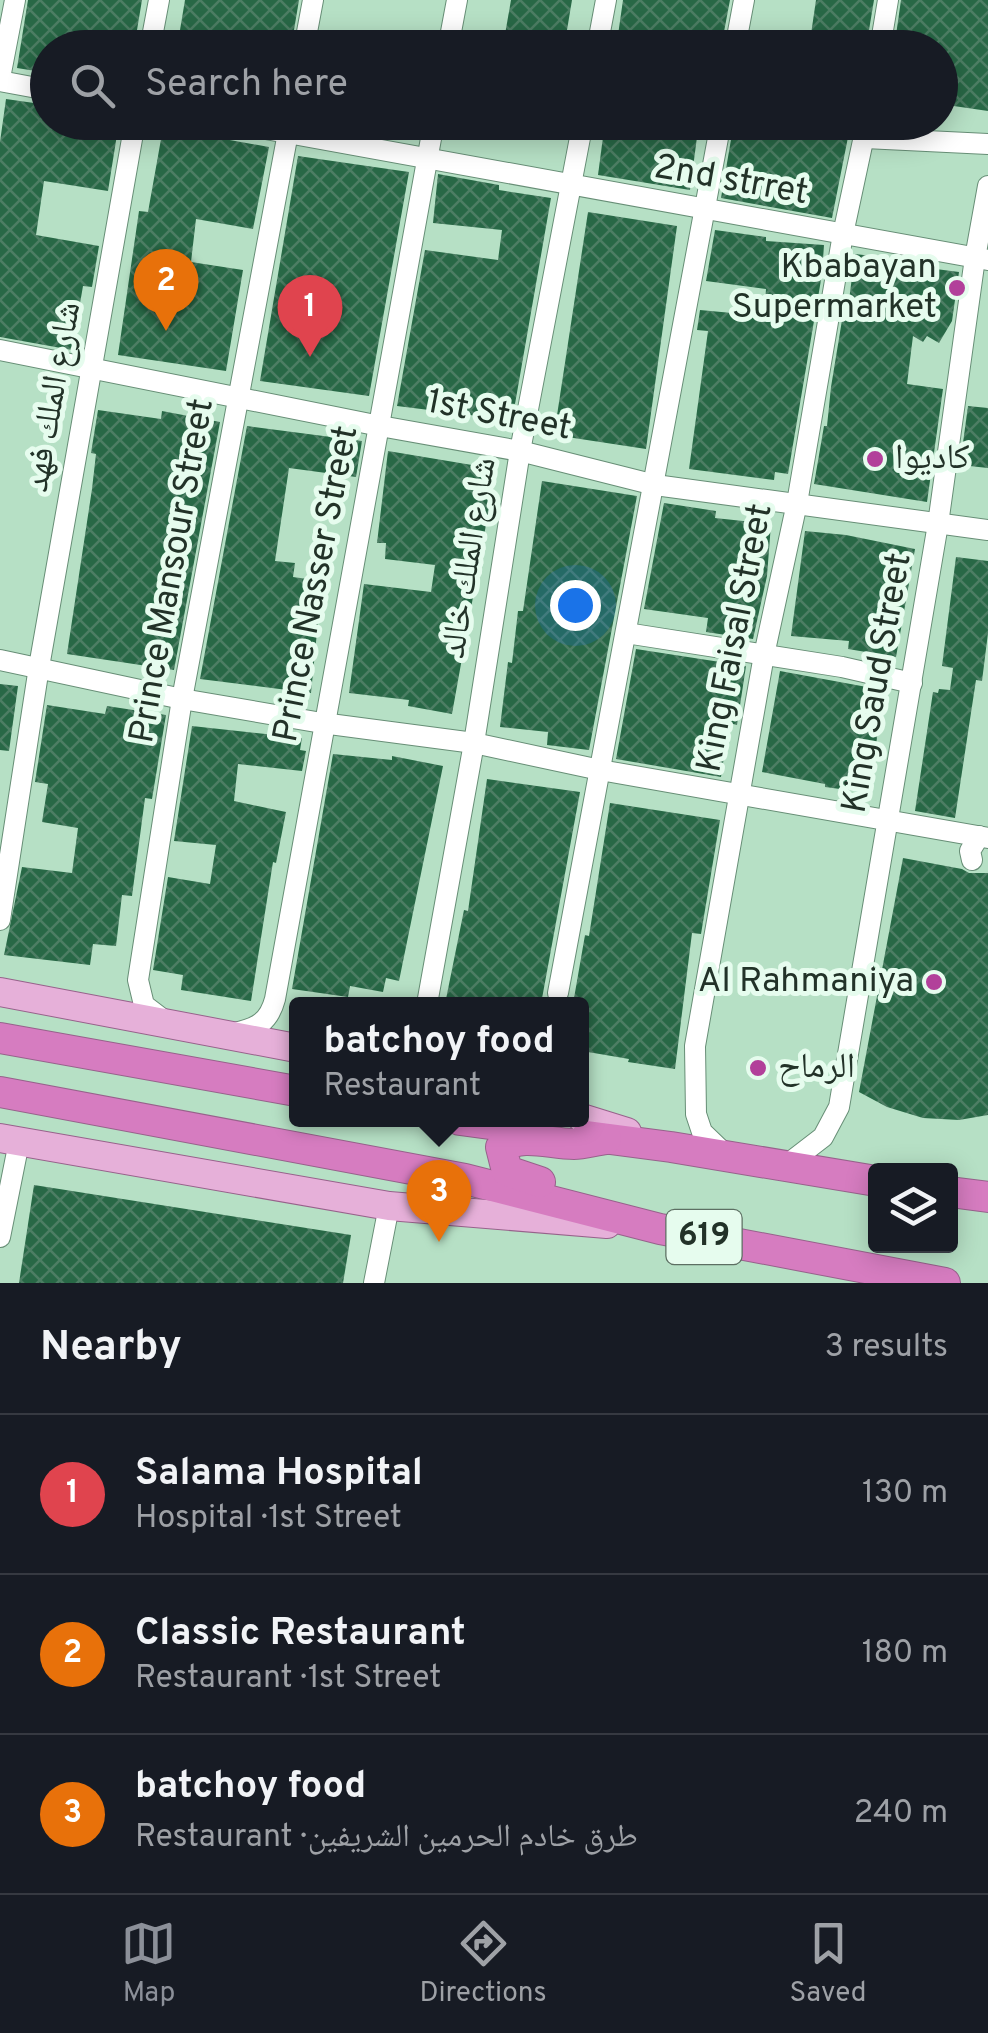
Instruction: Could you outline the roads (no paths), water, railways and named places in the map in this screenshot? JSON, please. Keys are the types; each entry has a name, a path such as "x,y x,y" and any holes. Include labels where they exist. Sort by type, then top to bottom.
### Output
{"highway":[{"path":"0,1038 289,1089"},
{"name":"619","path":"0,1092 465,1179 660,1229 945,1283"},
{"name":"619","path":"515,1127 671,1146 868,1180"},
{"path":"606,1139 576,1144 535,1139 510,1142 502,1147 507,1172 585,1196 870,1247 902,1274"},
{"path":"958,1193 988,1197"}],"main road":[{"path":"0,992 289,1046"},
{"path":"589,1120 671,1146"},
{"path":"9,1140 389,1206 660,1229"}],"street":[{"path":"15,0 0,80 30,86"},
{"path":"153,30 159,0"},
{"path":"307,30 313,0"},
{"path":"451,30 457,0"},
{"path":"600,30 606,0"},
{"path":"738,30 744,0"},
{"path":"883,30 888,0"},
{"name":"شارع الملك فهد","path":"0,920 8,816 39,667 133,140"},
{"name":"Prince Mansour Street","path":"166,1022 144,1004 138,980 182,699 287,140"},
{"name":"2nd strret","path":"342,140 427,159 981,259"},
{"name":"Prince Nasser Street","path":"233,1034 262,1024 272,1010 431,140"},
{"name":"شارع الملك خالد","path":"428,997 474,743 520,450 580,140"},
{"path":"559,985 718,140"},
{"name":"King Faisal Street","path":"728,1157 702,1132 696,1114 696,1046 738,794 864,140"},
{"path":"953,140 988,144"},
{"name":"King Saud Street","path":"784,1167 823,1137 839,1107 981,259 988,186"},
{"name":"1st Street","path":"0,350 520,450 655,485 988,530"},
{"path":"626,633 842,667 912,683"},
{"path":"0,660 182,699 322,724 474,743 600,770 984,837"},
{"path":"972,860 970,850 984,837"},
{"path":"0,1237 9,1140"},
{"path":"374,1283 389,1206"},
{"path":"829,1283 856,1265"}],"place":[{"name":"Kbabayan Supermarket","path":"957,288"},
{"name":"Classic Restaurant","path":"166,331"},
{"name":"Salama Hospital","path":"310,357"},
{"name":"كاديوا","path":"875,459"},
{"name":"Al Rahmaniya","path":"934,982"},
{"name":"الرماح","path":"758,1068"},
{"name":"batchoy food","path":"439,1242"}]}
